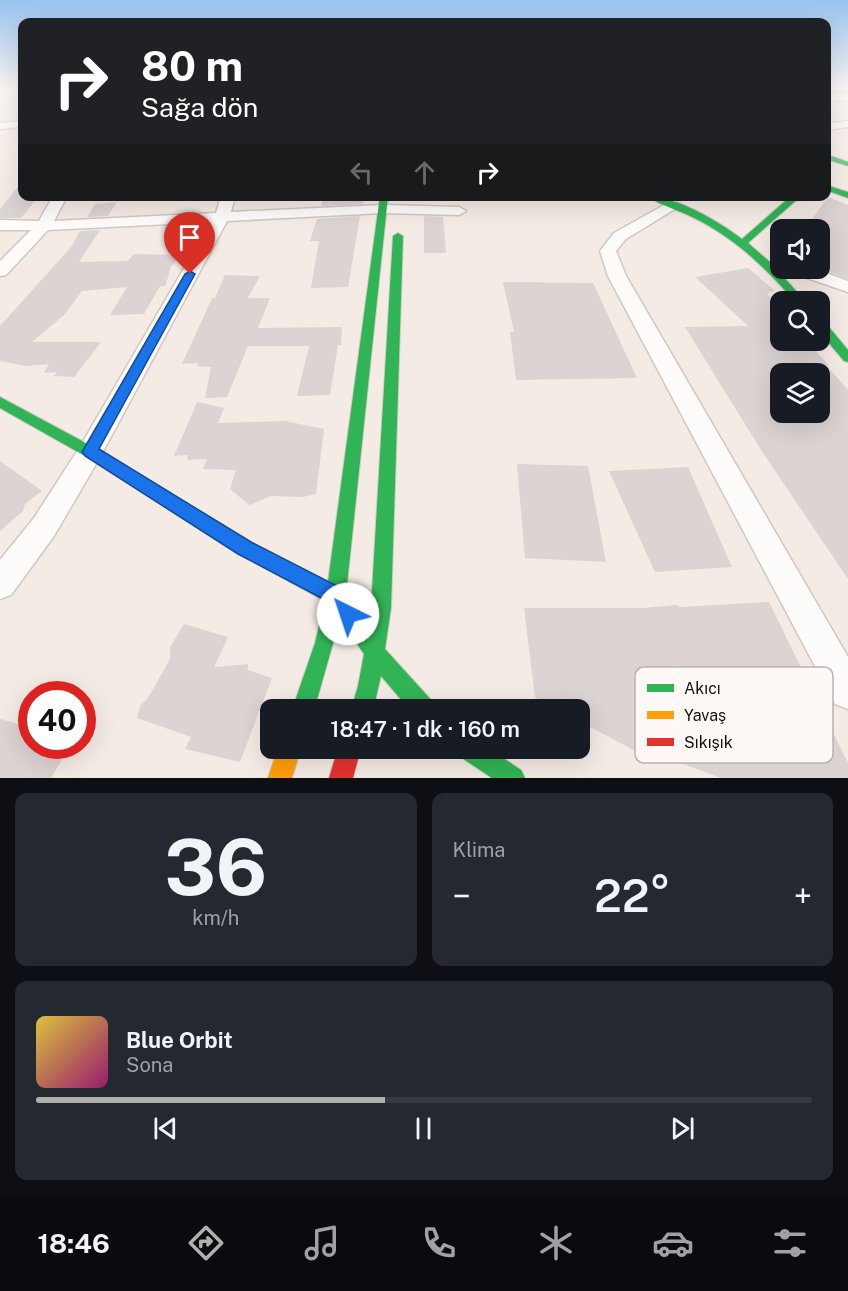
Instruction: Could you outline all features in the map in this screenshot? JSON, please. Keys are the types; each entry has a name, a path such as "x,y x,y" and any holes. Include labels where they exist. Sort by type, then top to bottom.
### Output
{"main road":[{"path":"831,160 846,171"},
{"path":"831,172 846,171"},
{"path":"831,183 846,171"},
{"path":"831,189 848,195"},
{"path":"674,201 744,242 760,256 791,291"},
{"path":"744,242 790,201"},
{"path":"307,699 325,643 336,596 383,203"},
{"path":"365,699 381,608 400,203"},
{"path":"830,336 847,355"},
{"path":"0,402 90,452 245,548 336,596 374,652 415,699"},
{"path":"280,778 286,759"},
{"path":"341,778 347,759"},
{"path":"484,759 513,778"}],"street":[{"path":"0,271 44,226 57,201"},
{"path":"671,201 620,236 608,251 623,286 848,691"},
{"path":"0,225 44,226 226,206 400,203 459,211"},
{"path":"0,584 44,526 90,452 226,206"},
{"path":"760,256 770,260"},
{"path":"826,279 848,287"}],"building":[{"path":"18,187 18,201 35,201 21,218 0,218 0,209"},
{"path":"831,198 848,205 848,279 830,272 830,219 812,219 825,201 831,201"},
{"path":"322,201 363,201 363,204 321,206"},
{"path":"117,202 108,216 87,217 95,204"},
{"path":"360,216 348,287 311,288 319,241 310,241 317,219"},
{"path":"424,216 443,217 446,253 424,253"},
{"path":"100,230 79,262 128,261 134,254 180,255 171,267 165,286 160,286 144,314 110,315 127,287 82,291 64,315 32,342 101,342 74,377 54,376 57,372 44,373 49,364 26,366 0,361 0,326 71,247 80,231"},
{"path":"748,268 775,291 767,293 770,297 770,351 816,351 827,363 770,363 770,423 830,423 830,370 848,390 848,579 761,450 685,327 748,326 695,277"},
{"path":"225,275 260,276 248,298 270,298 258,328 342,327 341,345 338,345 330,395 297,396 309,346 248,346 227,397 205,398 211,367 197,366 198,363 182,364"},
{"path":"503,282 593,283 637,378 516,380 510,332 514,332"},
{"path":"197,402 224,408 218,423 285,421 324,429 316,494 303,497 271,496 249,505 230,489 236,470 203,469 207,459 188,460 187,455 174,456"},
{"path":"0,461 42,491 25,504 23,511 0,531"},
{"path":"517,464 588,466 606,562 525,558"},
{"path":"688,467 732,567 655,572 609,471"},
{"path":"769,602 801,667 635,667 635,751 590,727 590,699 539,699 535,697 524,608 642,608 677,605 680,607"},
{"path":"184,624 228,637 214,667 248,664 248,670 272,678 264,699 260,699 260,710 240,762 185,749 191,737 137,718 140,706 148,698 170,659 170,647"},
{"path":"0,719 18,724 18,759 62,759 51,778 0,778"},
{"path":"833,732 848,763 848,778 721,778 680,763 833,763"}],"traffic: fast":[{"path":"831,158 846,164"},
{"path":"831,189 848,195"},
{"path":"307,699 325,643 336,596 383,201"},
{"path":"663,201 716,225 734,237 768,265 792,291"},
{"path":"744,242 791,201"},
{"path":"365,699 381,608 398,236"},
{"path":"830,336 848,358"},
{"path":"0,402 90,452 245,548 336,596 374,652 415,699"},
{"path":"484,759 513,778"}],"traffic: slow":[{"path":"280,778 286,759"}],"traffic: jam":[{"path":"341,778 347,759"}],"route":[{"path":"190,274 90,452 245,548 336,596 348,614"}]}
